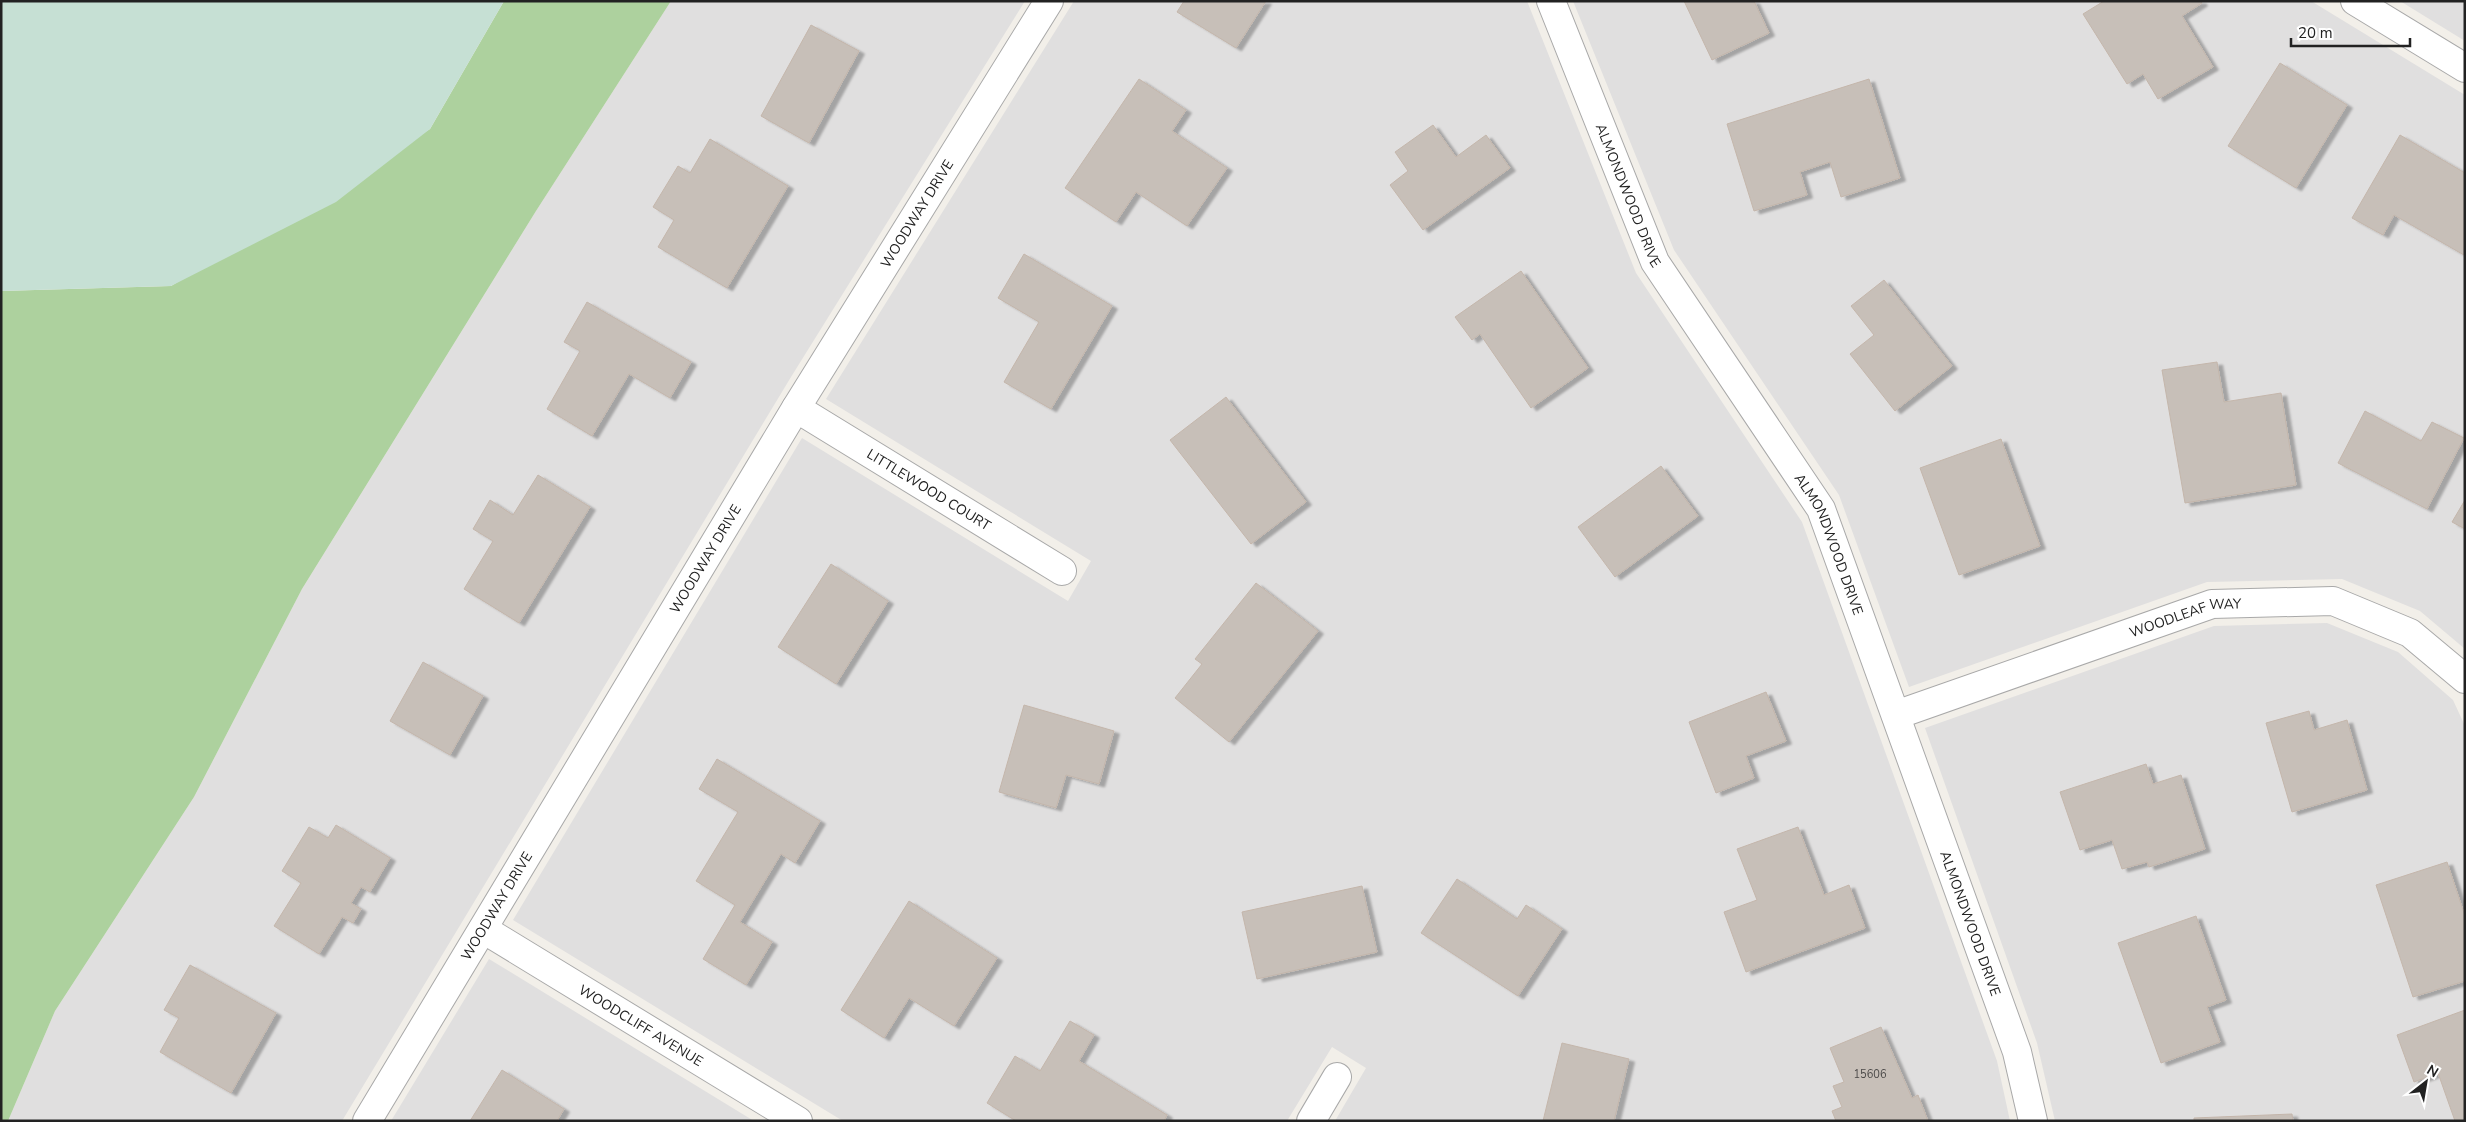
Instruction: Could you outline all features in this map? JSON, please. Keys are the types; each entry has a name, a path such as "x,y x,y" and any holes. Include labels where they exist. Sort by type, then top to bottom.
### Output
{"street":[{"name":"WOODWAY DRIVE","path":"367,1121 796,408 1049,1"},
{"name":"ALMONDWOOD DRIVE","path":"1551,1 1655,262 1821,509 2017,1052 2032,1121"},
{"path":"2355,1 2465,68"},
{"name":"LITTLEWOOD COURT","path":"796,408 1062,571"},
{"name":"WOODLEAF WAY","path":"1896,715 2212,604 2333,600 2410,633 2465,679"},
{"name":"WOODCLIFF AVENUE","path":"483,929 798,1121"},
{"path":"1311,1121 1337,1077"}],"shaded area":[{"path":"671,1 1025,1 791,377 342,1121 8,1121 55,1011 194,797 302,589 536,211"},
{"path":"1074,1 1527,1 1636,273 1802,522 1997,1061 2010,1121 1335,1121 1366,1068 1332,1047 1287,1121 843,1121 513,920 802,438 1068,601 1091,561 826,399"},
{"path":"1573,1 2311,1 2465,95 2465,649 2420,611 2342,579 2207,582 1909,687 1839,495 1674,250"},
{"path":"2400,1 2465,1 2465,41"},
{"path":"2327,623 2398,652 2453,700 2465,726 2465,1121 2055,1121 2037,1043 1925,728 2214,626"},
{"path":"489,959 754,1121 391,1121"}],"green space":[{"path":"1,1 504,1 430,129 336,202 171,286 1,291"},
{"path":"504,1 671,1 536,211 302,589 194,797 55,1011 8,1121 1,1121 1,291 171,286 430,129"}],"building":[{"path":"1184,1 1266,1 1236,48 1177,12"},
{"path":"1684,1 1754,1 1769,33 1712,60"},
{"path":"2104,1 2201,1 2202,3 2182,16 2213,67 2158,99 2143,74 2127,84 2083,14"},
{"path":"811,25 859,51 809,143 761,116"},
{"path":"2280,63 2347,105 2296,188 2228,146"},
{"path":"1139,79 1186,110 1172,131 1227,168 1187,226 1136,192 1116,222 1065,188"},
{"path":"1869,79 1900,178 1841,197 1830,162 1800,172 1807,195 1754,211 1727,124"},
{"path":"1433,125 1456,157 1486,135 1510,168 1423,230 1390,185 1408,171 1395,152"},
{"path":"2400,135 2465,173 2464,255 2394,215 2383,235 2352,218"},
{"path":"710,139 788,186 727,288 658,247 674,220 653,207 678,166 690,173"},
{"path":"1024,254 1112,306 1051,409 1004,382 1039,322 998,298"},
{"path":"1521,271 1588,368 1531,408 1480,334 1472,340 1455,317"},
{"path":"1884,280 1952,366 1895,411 1850,354 1874,335 1851,306"},
{"path":"587,302 691,362 670,398 629,374 592,436 547,409 580,351 564,342"},
{"path":"2217,362 2224,402 2281,393 2296,485 2185,503 2162,370"},
{"path":"1226,397 1306,502 1251,544 1170,440"},
{"path":"2365,411 2421,441 2432,422 2464,438 2427,509 2338,463"},
{"path":"2001,439 2040,546 1959,575 1920,468"},
{"path":"1661,466 1698,516 1615,577 1578,527"},
{"path":"538,475 590,507 519,623 464,589 493,541 473,529 490,500 513,515"},
{"path":"2465,500 2465,529 2452,522"},
{"path":"831,564 888,601 836,684 778,647"},
{"path":"1256,583 1318,631 1229,742 1175,698 1202,664 1195,659"},
{"path":"423,662 483,696 450,755 390,721"},
{"path":"1766,692 1786,741 1746,756 1754,778 1716,793 1689,722"},
{"path":"1024,705 1114,731 1099,784 1066,775 1056,808 999,792"},
{"path":"2309,711 2314,730 2347,720 2367,790 2292,812 2266,723"},
{"path":"717,759 820,821 795,863 781,854 740,922 772,942 746,985 703,959 735,905 696,881 738,812 699,789"},
{"path":"2146,764 2153,784 2181,775 2205,849 2149,867 2147,862 2122,869 2112,840 2080,850 2060,792"},
{"path":"336,825 390,858 370,892 361,887 351,903 361,909 353,923 342,917 319,954 274,926 301,883 282,871 309,827 328,838"},
{"path":"1798,827 1824,895 1849,885 1865,928 1746,972 1724,912 1757,900 1737,849"},
{"path":"2447,862 2465,916 2465,981 2413,997 2376,885"},
{"path":"1457,879 1517,919 1526,905 1562,929 1518,996 1421,933"},
{"path":"1362,886 1377,952 1257,979 1242,912"},
{"path":"909,901 997,958 954,1026 909,998 884,1038 841,1010"},
{"path":"2196,916 2226,1000 2207,1007 2220,1042 2161,1063 2118,943"},
{"path":"190,965 276,1013 231,1093 160,1052 179,1018 164,1010"},
{"path":"2465,1010 2465,1121 2455,1121 2438,1073 2414,1082 2397,1035"},
{"path":"1070,1021 1094,1035 1079,1061 1167,1115 1164,1121 1016,1121 987,1103 1015,1056 1040,1071"},
{"path":"1881,1027 1912,1098 1918,1095 1928,1121 1836,1121 1832,1111 1842,1107 1833,1086 1844,1082 1830,1048"},
{"path":"1562,1043 1629,1059 1614,1121 1543,1121"},
{"path":"502,1070 564,1109 557,1121 470,1121"},
{"path":"2292,1114 2293,1121 2194,1121 2194,1118"}]}
